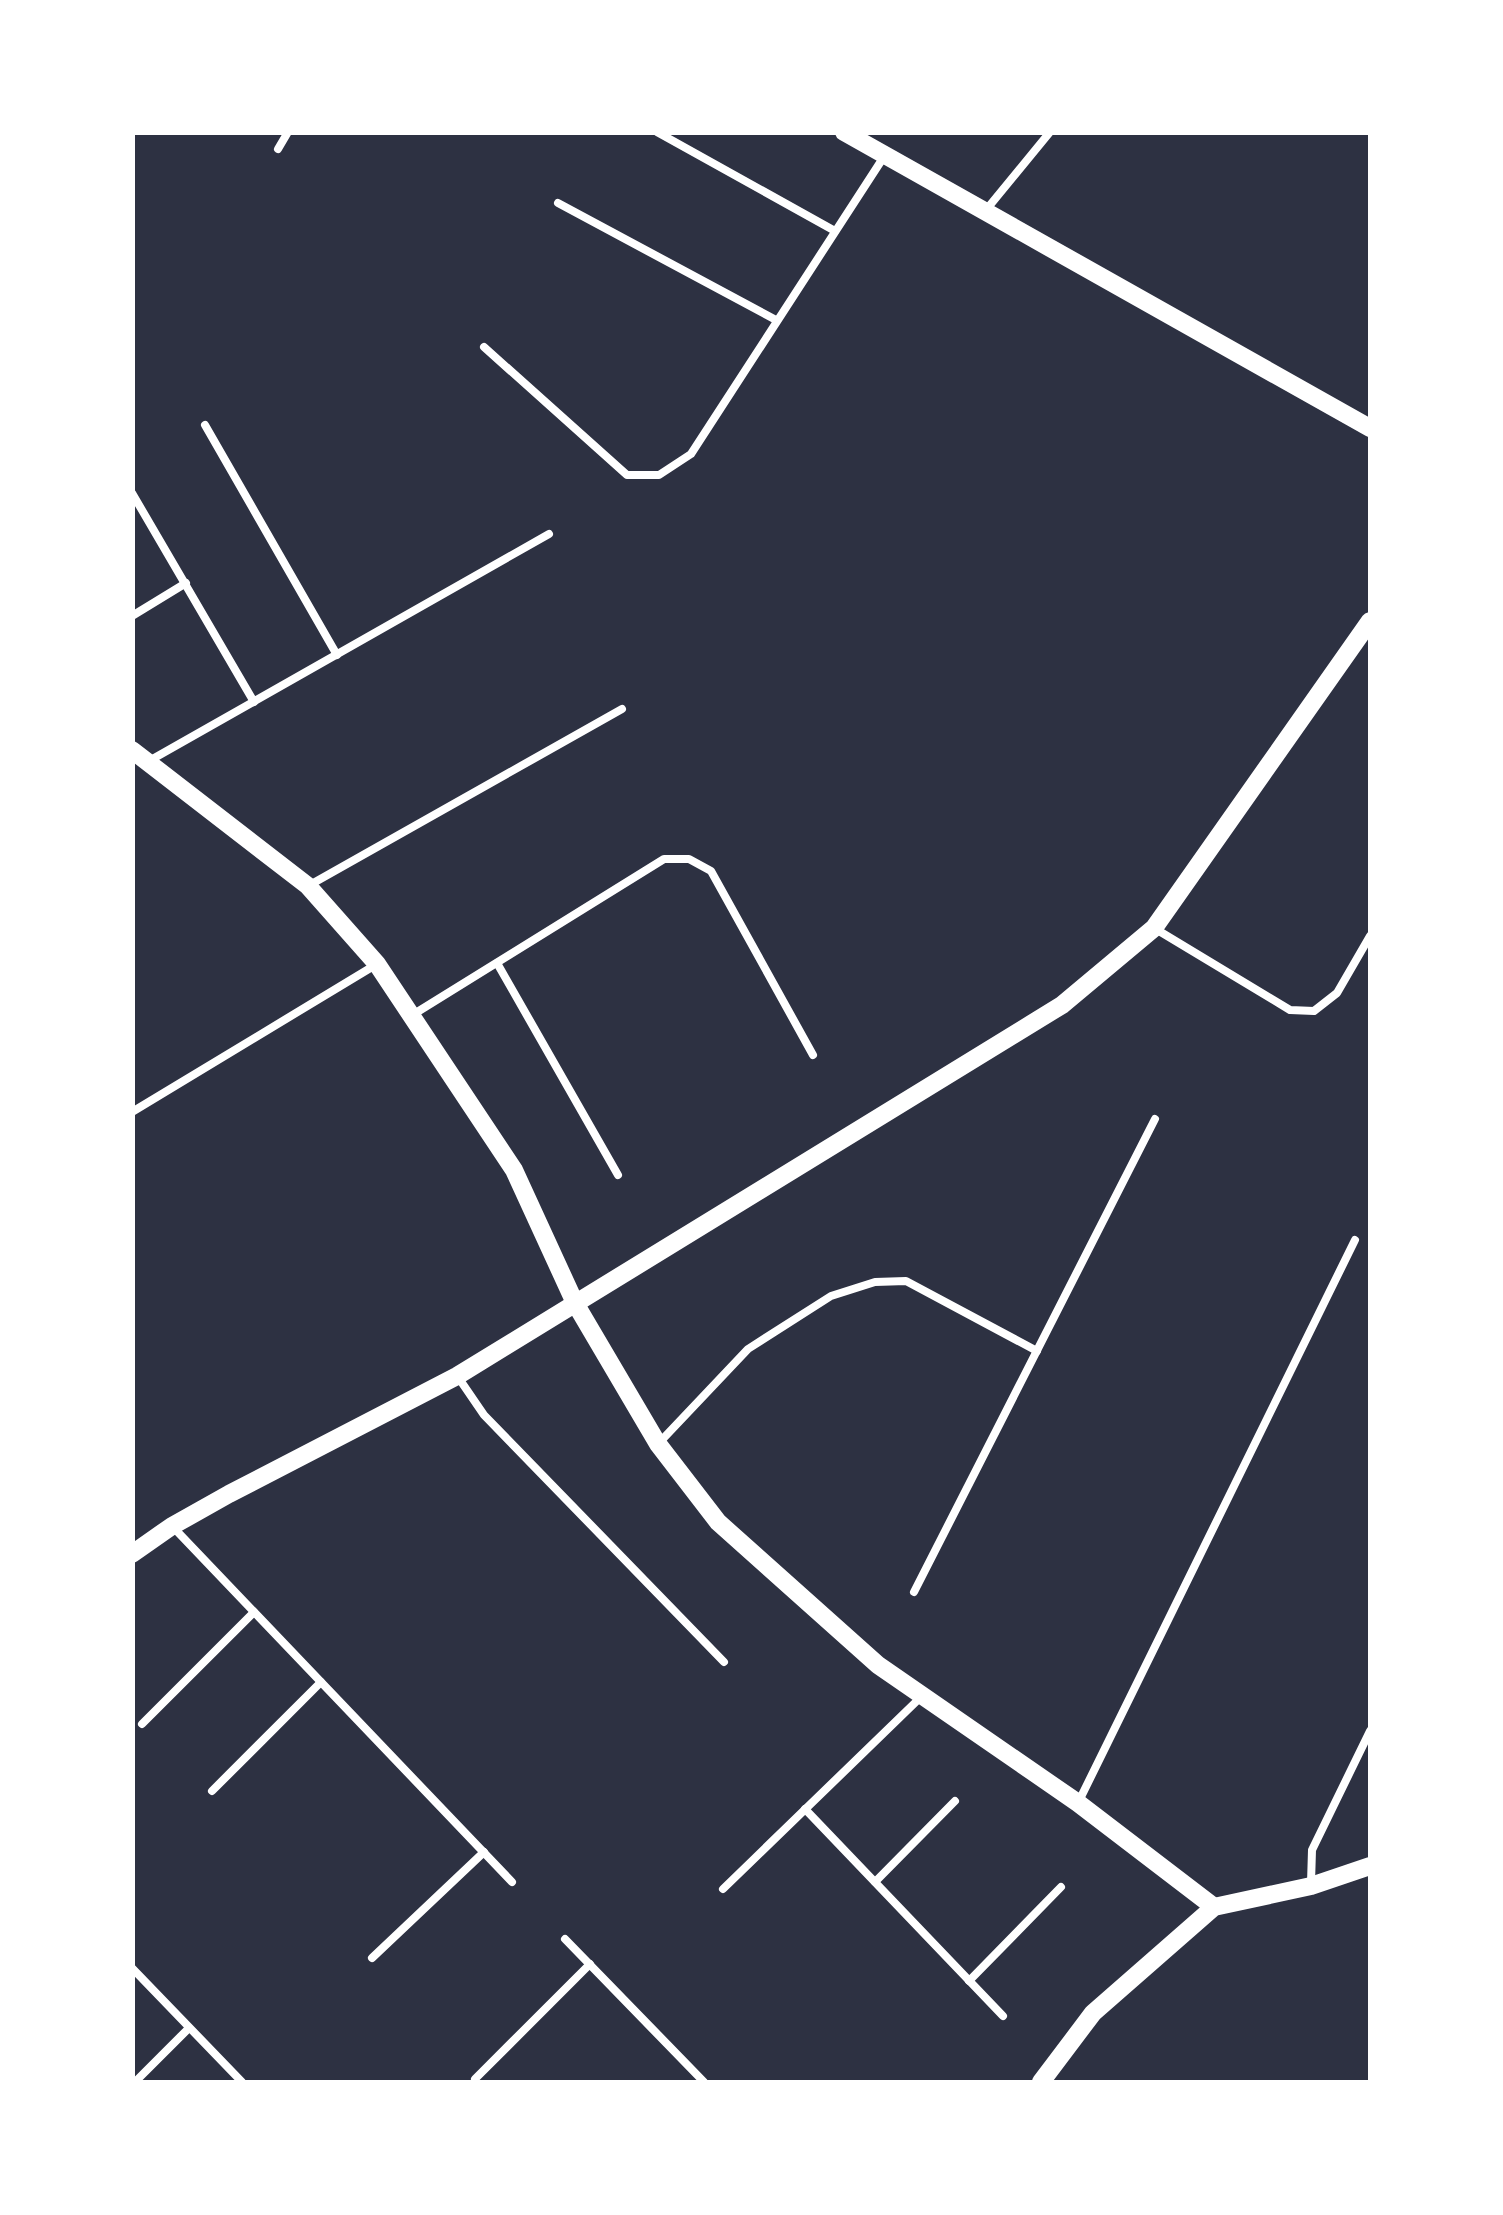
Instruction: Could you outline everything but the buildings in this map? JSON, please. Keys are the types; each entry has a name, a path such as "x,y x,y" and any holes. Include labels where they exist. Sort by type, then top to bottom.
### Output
{"street":[{"path":"844,132 1370,428"},
{"path":"132,1554 172,1526 456,1376 1062,1005 1154,928 1370,621"},
{"path":"132,750 308,886 378,964 514,1170 575,1303 658,1444 718,1522 878,1665 1078,1803 1214,1906"},
{"path":"1040,2082 1092,2013 1214,1906 1311,1886 1370,1866"}],"lane":[{"path":"278,150 288,132"},
{"path":"658,132 835,230"},
{"path":"986,210 1050,132"},
{"path":"484,348 626,474 658,476 691,454 885,155"},
{"path":"558,203 776,320"},
{"path":"205,425 337,655"},
{"path":"134,498 254,702"},
{"path":"149,761 549,534"},
{"path":"132,616 186,583"},
{"path":"308,886 622,710"},
{"path":"414,1014 664,859 689,858 710,871 813,1054"},
{"path":"1154,928 1290,1010 1314,1010 1337,993 1370,936"},
{"path":"497,963 618,1176"},
{"path":"132,1112 378,964"},
{"path":"914,1592 1156,1119"},
{"path":"1078,1803 1355,1240"},
{"path":"658,1444 748,1349 831,1296 875,1282 906,1281 1037,1351"},
{"path":"456,1376 484,1415 724,1662"},
{"path":"172,1526 512,1882"},
{"path":"142,1724 254,1612"},
{"path":"212,1791 321,1682"},
{"path":"723,1889 924,1695"},
{"path":"1311,1886 1312,1850 1370,1731"},
{"path":"875,1882 956,1801"},
{"path":"806,1809 1003,2016"},
{"path":"372,1958 484,1852"},
{"path":"969,1981 1060,1888"},
{"path":"565,1939 704,2082"},
{"path":"475,2079 590,1964"},
{"path":"132,1968 242,2082"},
{"path":"134,2082 190,2028"}]}
